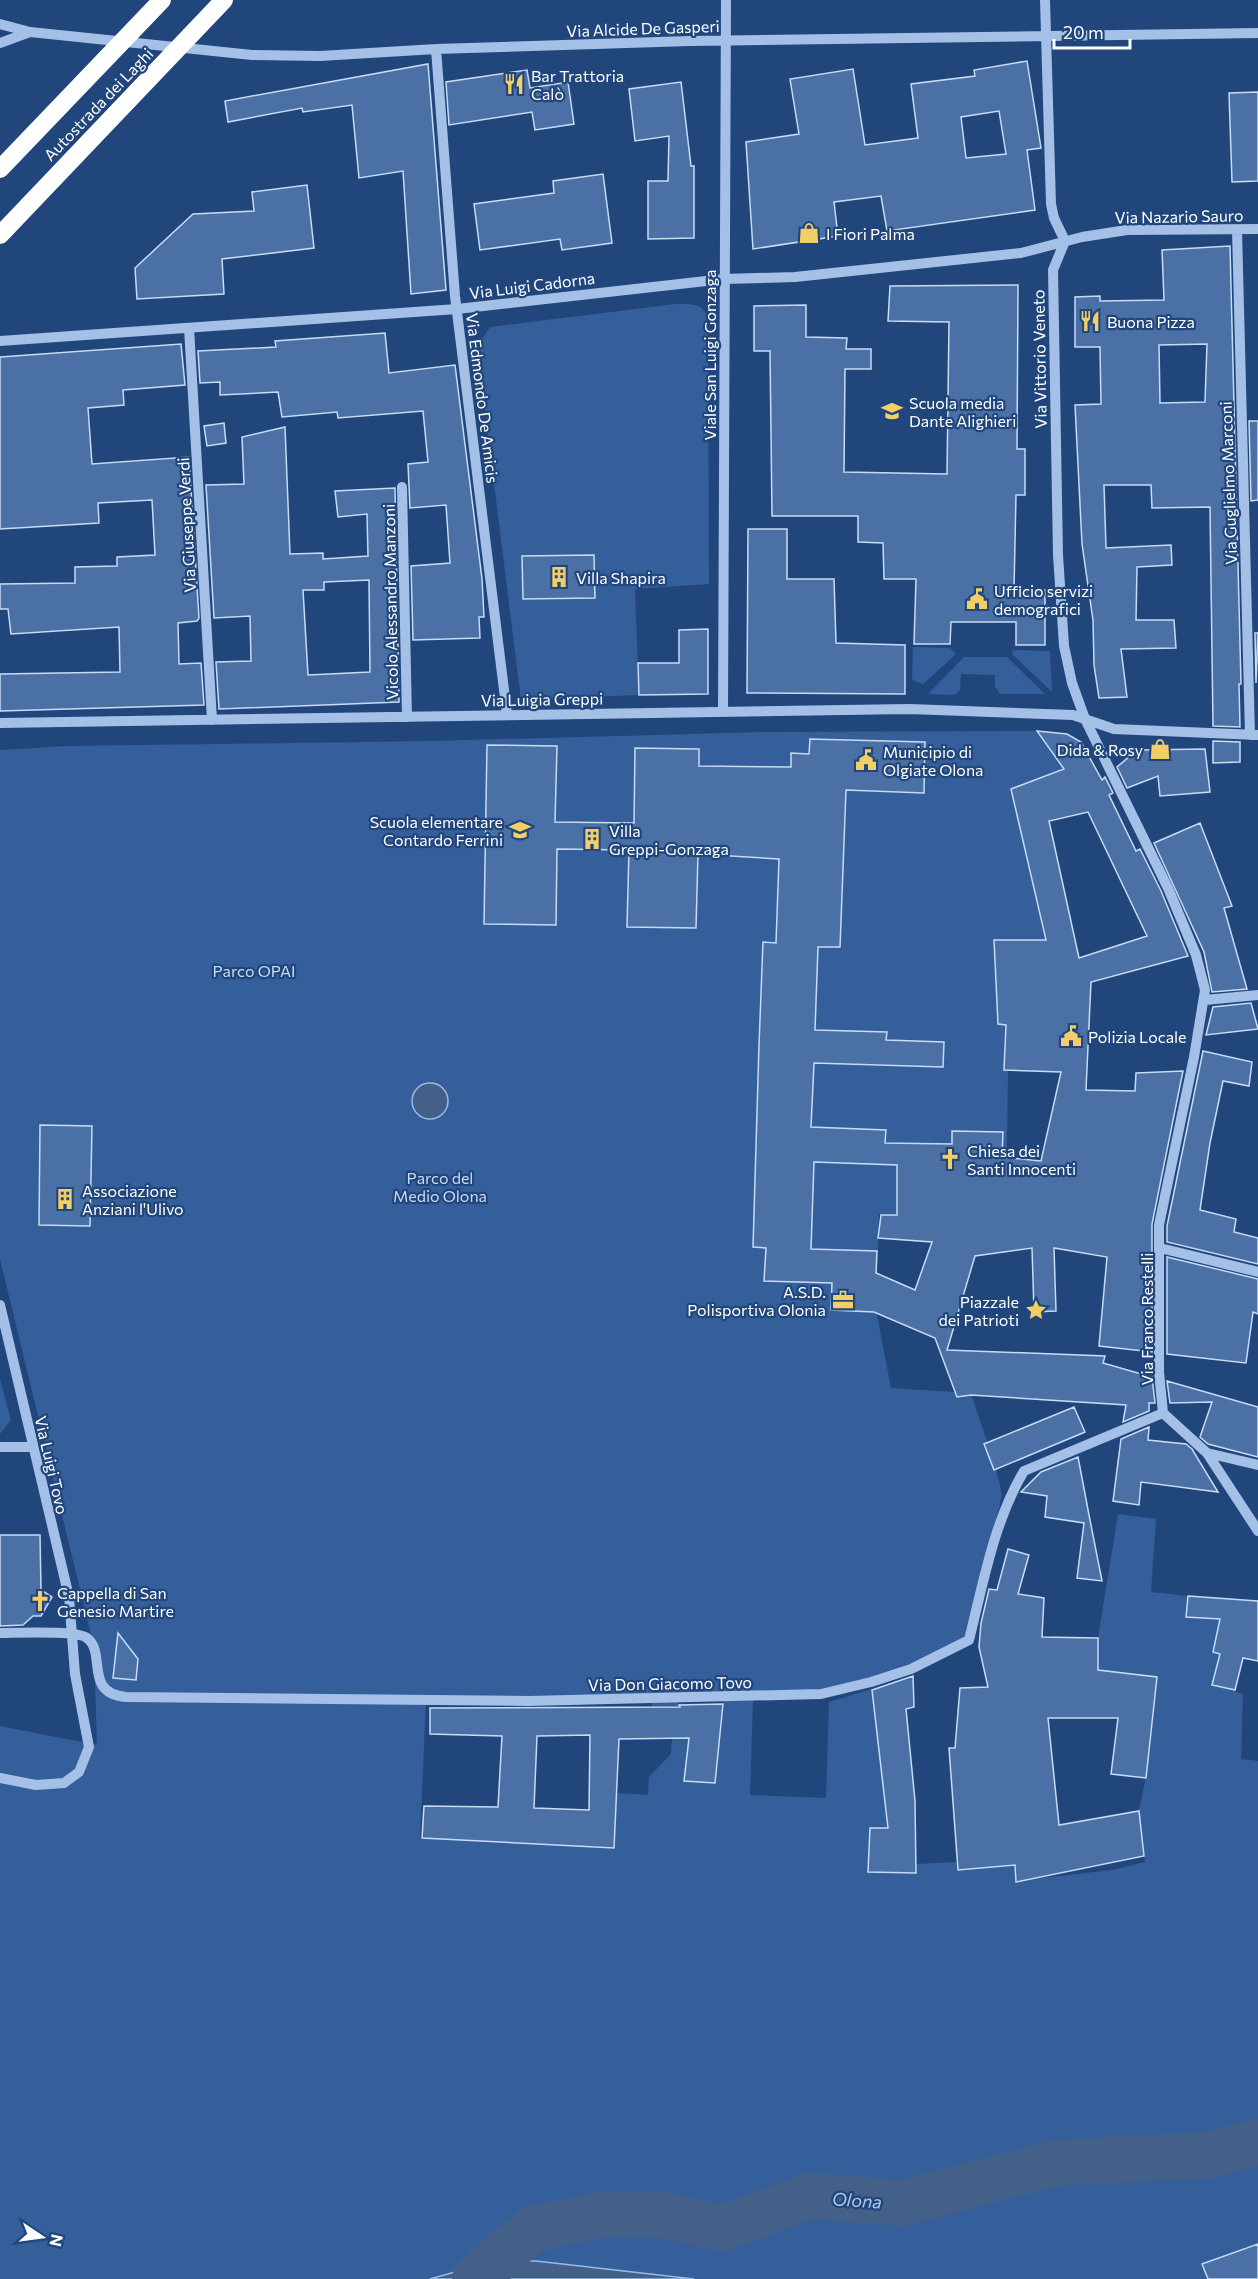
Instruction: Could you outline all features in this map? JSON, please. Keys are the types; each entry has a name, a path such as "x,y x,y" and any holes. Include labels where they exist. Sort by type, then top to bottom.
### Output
{"highway":[{"name":"Autostrada dei Laghi","path":"0,169 162,0"},
{"name":"Autostrada dei Laghi","path":"0,235 225,0"}],"street":[{"name":"Viale San Luigi Gonzaga","path":"723,711 726,0"},
{"path":"1045,0 1051,204 1065,241"},
{"name":"Via Alcide De Gasperi","path":"0,24 30,32 252,55 353,56 435,49 727,40 1258,33"},
{"name":"Via Alcide De Gasperi","path":"0,44 30,32"},
{"name":"Via Edmondo De Amicis","path":"435,49 457,309 507,714"},
{"name":"Via Nazario Sauro","path":"1065,241 1127,230 1258,229"},
{"name":"Via Guglielmo Marconi","path":"1237,230 1254,735"},
{"name":"Via Luigi Cadorna","path":"0,341 457,309 724,279 795,278 1021,254 1065,241"},
{"name":"Via Vittorio Veneto","path":"1065,241 1053,270 1058,555 1064,646 1072,683 1085,719 1168,888 1203,981"},
{"name":"Via Giuseppe Verdi","path":"189,328 212,720"},
{"name":"Vicolo Alessandro Manzoni","path":"402,487 407,717"},
{"name":"Via Luigia Greppi","path":"0,723 909,709 1073,715 1114,729 1254,735"},
{"name":"Via Franco Restelli","path":"1163,1413 1159,1372 1159,1225 1205,1000 1203,981"},
{"path":"1205,1000 1258,995"},
{"path":"1160,1248 1258,1272"},
{"name":"Via Luigi Tovo","path":"0,1305 4,1341 69,1597 75,1674 89,1741 83,1765 70,1780 53,1786 0,1778"},
{"path":"1163,1413 1207,1454 1258,1531"},
{"name":"Via Don Giacomo Tovo","path":"73,1632 86,1636 92,1644 104,1688 113,1695 126,1697 528,1701 822,1694 871,1682 911,1668 969,1640 1012,1491 1024,1471 1163,1413"},
{"path":"0,1447 32,1447"},
{"path":"1207,1454 1258,1465"},
{"path":"0,1632 56,1634 73,1632"}],"green space":[{"path":"676,304 691,304 703,309 706,313 708,318 709,584 635,589 639,695 521,700 477,347 490,327","holes":["594,555 594,598 523,599 522,556"]},
{"path":"913,647 950,648 956,654 923,684 912,680"},
{"path":"1013,650 1050,651 1052,692 1012,654"},
{"path":"964,657 1007,657 1045,694 1000,694 995,687 995,675 961,674 960,690 954,695 928,694"},
{"name":"Parco del Medio Olona","path":"1037,731 1064,769 1011,789 1045,940 994,940 998,1024 1006,1025 1004,1070 1008,1070 1006,1214 879,1214 876,1310 891,1388 971,1393 1002,1495 969,1640 950,1650 821,1694 426,1700 420,1838 613,1848 616,1793 648,1795 649,1777 671,1754 672,1738 651,1739 652,1703 678,1701 689,1740 685,1781 715,1783 724,1701 753,1700 750,1795 826,1798 829,1702 872,1689 889,1828 870,1828 868,1872 916,1873 916,1864 1015,1859 1016,1881 1112,1870 1145,1862 1139,1811 1146,1777 1157,1677 1123,1673 1098,1691 1098,1638 1118,1514 1156,1519 1151,1592 1188,1596 1187,1617 1220,1619 1213,1652 1220,1654 1212,1685 1243,1694 1241,1759 1258,1761 1258,2279 0,2279 0,1726 97,1745 94,1647 0,1259 0,750 67,746 432,741 762,732"},
{"path":"0,1379 11,1420 0,1434"}],"shaded area":[{"path":"430,1083 443,1088 448,1101 443,1114 430,1119 417,1114 412,1101 417,1088"},
{"path":"510,2261 536,2261 694,2279 430,2279"}],"building":[{"path":"1027,61 1041,148 1027,150 1035,210 887,231 881,196 834,202 838,236 753,249 746,142 799,134 790,79 853,69 865,145 918,138 911,84 975,76 974,70","holes":["999,111 1006,154 966,158 961,117"]},
{"path":"428,64 446,290 411,294 403,171 359,178 352,105 303,112 302,108 228,122 225,101"},
{"path":"527,70 530,88 568,82 574,124 535,130 532,112 449,125 446,82"},
{"path":"681,82 691,166 694,166 694,238 648,239 648,181 668,181 669,136 635,141 629,89"},
{"path":"1258,92 1258,181 1232,182 1229,93"},
{"path":"603,174 612,243 562,250 560,239 480,250 474,204 554,193 553,181"},
{"path":"307,185 314,248 222,259 224,294 137,299 135,268 193,214 254,211 252,192"},
{"path":"1230,246 1241,684 1239,684 1240,727 1213,726 1210,507 1152,508 1151,485 1104,485 1106,548 1171,545 1172,565 1137,567 1136,620 1174,620 1176,648 1121,649 1127,697 1099,698 1094,665 1093,620 1082,544 1075,405 1101,404 1100,347 1075,347 1075,297 1100,296 1100,301 1164,300 1162,250","holes":["1207,344 1205,402 1160,403 1159,345"]},
{"path":"1018,285 1017,449 1025,449 1025,495 1016,495 1014,590 1045,590 1045,645 1016,645 1016,622 951,622 950,644 914,644 916,579 884,579 883,543 858,542 858,516 772,516 770,351 754,351 754,306 806,305 806,337 847,338 846,349 871,349 871,369 845,369 844,472 947,474 949,322 888,321 890,286"},
{"path":"385,333 389,373 455,365 482,579 484,617 479,617 480,638 413,640 411,566 450,563 446,505 410,508 408,464 428,462 423,411 338,418 337,412 282,417 278,392 220,395 220,382 200,383 198,351 276,347 275,341"},
{"path":"181,344 185,385 123,390 124,405 88,408 92,464 189,457 199,618 197,621 178,623 179,664 201,663 204,705 0,711 0,674 120,672 119,627 11,634 8,609 0,609 0,584 75,583 75,567 117,566 117,557 155,555 152,500 98,503 99,523 0,529 0,357"},
{"path":"1249,421 1258,421 1258,500 1251,501"},
{"path":"224,423 226,443 207,446 204,426"},
{"path":"285,427 290,554 323,553 323,559 368,556 367,514 338,517 335,491 395,488 399,702 219,709 216,662 251,661 250,616 214,618 206,485 244,484 242,437","holes":["369,580 370,672 308,675 303,590 324,590 324,582"]},
{"path":"748,529 787,529 787,579 834,579 836,643 905,645 905,694 747,693"},
{"name":"Villa Shapira","path":"594,555 595,598 523,599 522,556"},
{"path":"708,629 708,694 639,695 638,663 679,663 679,630"},
{"path":"1255,633 1258,633 1256,683"},
{"path":"1037,731 1067,734 1081,742 1102,780 1105,777 1113,793 1109,795 1136,851 1140,849 1161,891 1188,956 1091,982 1086,1090 1135,1091 1136,1073 1183,1071 1152,1224 1152,1352 1099,1346 1107,1257 1054,1248 1056,1311 1034,1312 1032,1248 975,1256 947,1350 1105,1356 1103,1363 1152,1377 1155,1403 1149,1403 1149,1411 1123,1422 1126,1405 971,1395 957,1397 935,1338 874,1312 831,1310 832,1283 764,1281 766,1248 753,1247 759,1045 763,942 776,943 779,859 698,854 696,928 627,927 629,850 557,849 556,925 484,924 487,745 557,746 555,822 634,823 635,748 699,749 699,766 791,767 791,753 809,754 810,739 925,742 924,793 846,790 840,947 818,947 815,1030 887,1032 886,1040 944,1042 943,1067 814,1063 811,1127 886,1130 885,1143 952,1144 952,1131 1003,1132 1002,1157 1041,1161 1061,1072 1004,1070 1006,1025 998,1024 994,940 1046,940 1011,789 1064,769","holes":["1088,812 1147,936 1079,958 1049,821","814,1162 897,1165 897,1215 881,1215 878,1238 932,1242 915,1290 876,1273 877,1251 811,1249"]},
{"path":"1213,741 1240,742 1240,762 1213,763"},
{"path":"1205,749 1210,792 1160,796 1158,776 1127,788 1117,767 1137,750"},
{"path":"1200,823 1232,906 1224,908 1247,989 1212,992 1204,952 1154,843"},
{"path":"1251,1003 1258,1029 1206,1035 1213,1007"},
{"path":"1203,1051 1252,1062 1249,1086 1223,1081 1210,1143 1200,1210 1236,1219 1234,1232 1258,1238 1258,1264 1167,1242 1167,1226"},
{"name":"Associazione Anziani l'Ulivo","path":"40,1125 92,1126 90,1226 39,1225"},
{"path":"1167,1257 1258,1279 1258,1314 1253,1312 1246,1363 1167,1354"},
{"path":"1167,1381 1258,1407 1258,1457 1208,1444 1200,1437 1212,1402 1170,1403"},
{"path":"1074,1407 1085,1432 994,1470 984,1444"},
{"path":"1149,1427 1148,1440 1186,1444 1192,1449 1218,1492 1141,1482 1139,1505 1113,1501 1121,1439"},
{"path":"1078,1457 1102,1581 1077,1578 1084,1523 1045,1517 1047,1496 1021,1492 1041,1472"},
{"path":"0,1535 40,1535 41,1590 52,1597 41,1616 33,1616 23,1625 0,1626"},
{"path":"1008,1549 1029,1555 1018,1594 1044,1598 1042,1637 1098,1638 1098,1670 1157,1677 1146,1778 1111,1774 1118,1718 1048,1718 1059,1825 1139,1811 1144,1856 1016,1882 1015,1865 958,1870 949,1748 955,1748 960,1688 988,1687 979,1647 981,1623 989,1589 997,1590"},
{"path":"1188,1596 1258,1601 1258,1661 1243,1658 1235,1690 1212,1685 1220,1654 1213,1652 1220,1619 1186,1617"},
{"path":"118,1633 138,1659 136,1680 113,1678"},
{"path":"913,1676 914,1707 906,1709 915,1801 916,1873 868,1872 870,1828 888,1828 872,1690"},
{"path":"723,1704 715,1783 684,1781 689,1738 619,1739 614,1848 422,1838 424,1806 498,1807 502,1736 430,1734 430,1708 680,1707 679,1705","holes":["590,1735 589,1810 534,1808 537,1736"]},
{"path":"1258,2244 1258,2279 1208,2279 1202,2264"}],"waterway":[{"name":"Olona","path":"475,2279 531,2230 602,2214 663,2215 722,2228 810,2196 901,2203 1056,2163 1209,2155 1258,2142"}],"place":[{"name":"Bar Trattoria Calò","path":"514,84"},
{"name":"I Fiori Palma","path":"809,233"},
{"name":"Buona Pizza","path":"1090,321"},
{"name":"Scuola media Dante Alighieri","path":"892,411"},
{"name":"Villa Shapira","path":"559,577"},
{"name":"Ufficio servizi demografici","path":"977,599"},
{"name":"Dida & Rosy","path":"1160,749"},
{"name":"Municipio di Olgiate Olona","path":"866,760"},
{"name":"Scuola elementare Contardo Ferrini","path":"520,830"},
{"name":"Villa Greppi-Gonzaga","path":"592,839"},
{"name":"Polizia Locale","path":"1071,1036"},
{"name":"Chiesa dei Santi Innocenti","path":"950,1159"},
{"name":"Associazione Anziani l'Ulivo","path":"65,1199"},
{"name":"A.S.D. Polisportiva Olonia","path":"843,1300"},
{"name":"Piazzale dei Patrioti","path":"1036,1310"},
{"name":"Cappella di San Genesio Martire","path":"40,1601"}],"park label":[{"name":"Parco OPAI","path":"254,970"}]}
